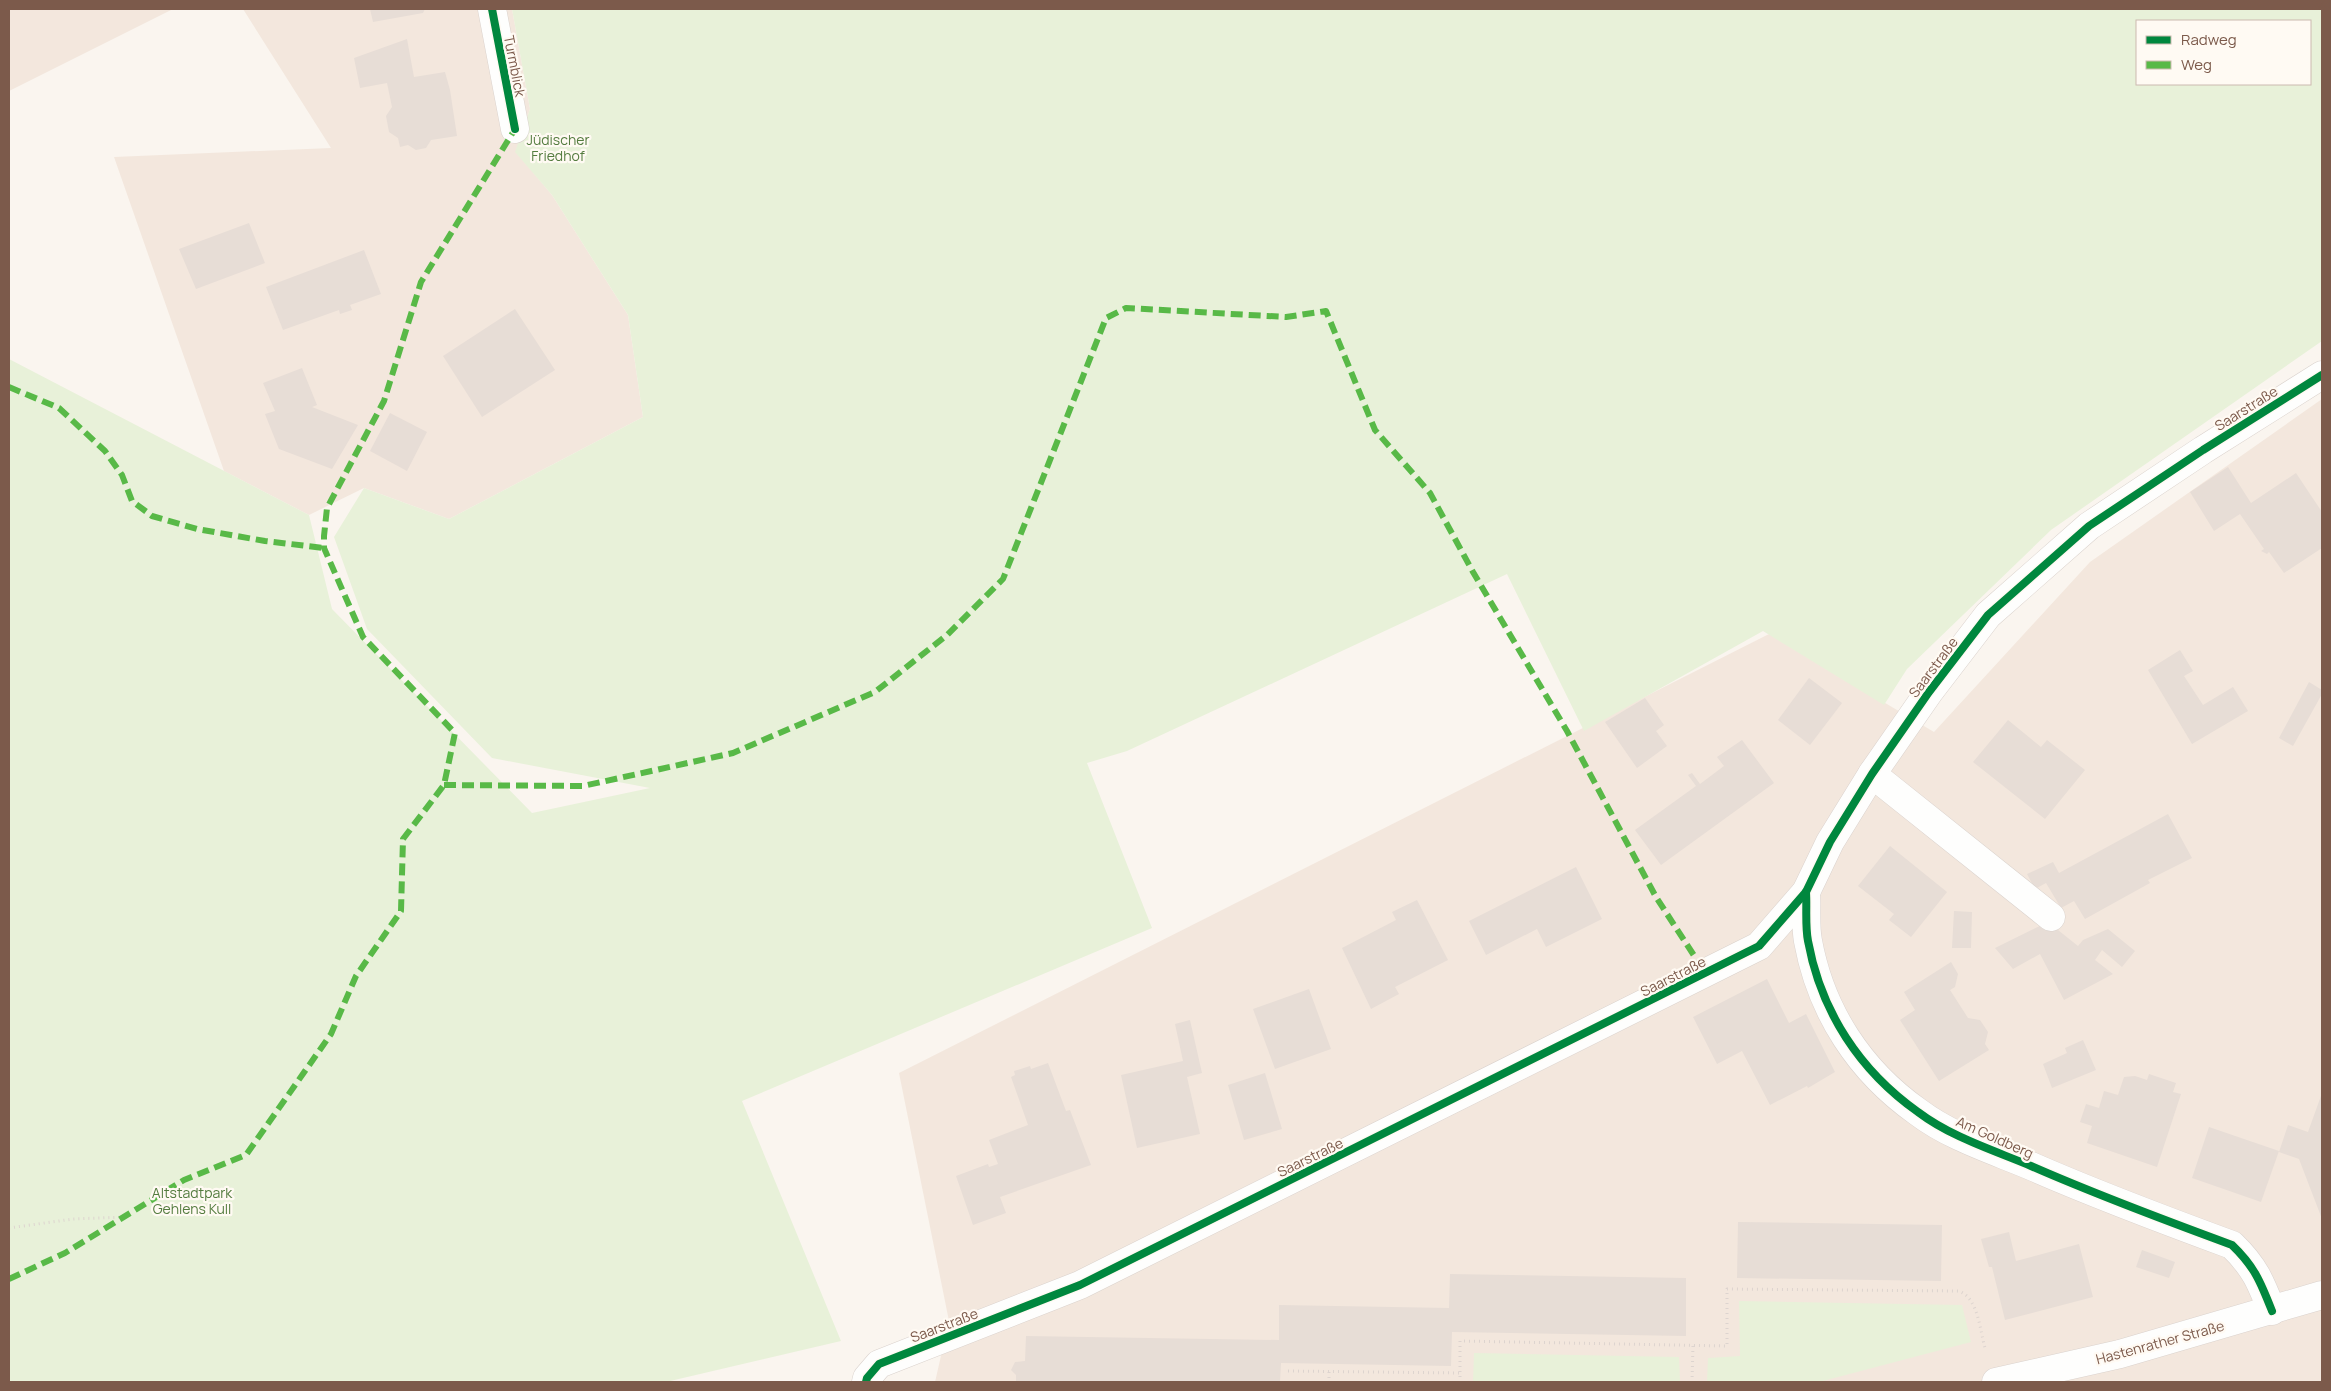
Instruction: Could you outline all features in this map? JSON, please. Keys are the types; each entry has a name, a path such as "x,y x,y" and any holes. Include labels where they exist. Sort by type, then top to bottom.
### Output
{"street":[{"name":"Turmblick","path":"492,9 515,129"},
{"name":"Saarstraße","path":"866,1382 867,1378 879,1364 1080,1285 1759,946 1806,892 1830,842 1872,774 1929,692 1988,615 2089,526 2322,374"},
{"path":"1872,774 2051,917"},
{"name":"Am Goldberg","path":"1806,892 1808,940 1831,1014 1843,1036 1866,1067 1895,1094 1918,1113 1954,1134 2090,1192 2232,1246 2248,1260 2257,1273 2272,1311"},
{"name":"Hastenrather Straße","path":"1996,1382 2120,1354 2322,1295"}],"path":[{"path":"9,1228 73,1219 125,1217"},
{"path":"1460,1382 1460,1341 1727,1346 1727,1289 1958,1291 1965,1293 1971,1300 1985,1346"},
{"path":"1692,1345 1692,1382"},
{"path":"1288,1371 1460,1373"},
{"path":"1329,1372 1329,1382"}],"shaded area":[{"path":"9,9 173,9 9,91"},
{"path":"243,9 512,9 530,109 516,152 552,195 628,315 643,417 449,519 364,488 309,515 224,471 114,157 331,148"},
{"path":"2322,399 2322,1382 935,1382 949,1321 899,1073 1769,634 1934,732 2090,562"}],"green space":[{"path":"512,9 2322,9 2322,341 2051,530 1907,669 1884,705 1763,631 1584,731 1507,574 1127,751 1087,763 1152,928 742,1101 841,1341 666,1382 9,1382 9,359 309,515 332,609 532,813 650,788 492,758 367,629 334,537 364,488 449,519 643,417 628,315 552,195 515,152 530,109"},
{"path":"1739,1301 1962,1305 1971,1342 1819,1382 1707,1382 1708,1358 1740,1356"},
{"path":"1474,1353 1679,1357 1680,1382 1473,1382"}],"building":[{"path":"370,9 425,9 423,13 373,22"},
{"path":"407,39 414,77 445,72 450,90 457,136 431,140 426,148 416,150 408,145 400,147 398,138 389,132 386,116 392,107 387,83 360,88 354,58"},
{"path":"249,223 265,263 196,289 179,249"},
{"path":"364,250 381,294 350,305 352,310 340,314 339,310 283,330 266,287"},
{"path":"515,309 555,370 482,417 443,356"},
{"path":"302,368 317,405 312,407 358,425 332,469 279,449 265,414 275,411 263,383"},
{"path":"390,413 427,432 407,471 370,451"},
{"path":"2228,467 2251,503 2296,473 2322,512 2322,548 2284,573 2269,552 2267,554 2261,551 2264,549 2240,514 2214,531 2190,492"},
{"path":"2180,650 2193,671 2184,676 2203,705 2233,687 2248,711 2192,744 2148,670"},
{"path":"1809,678 1842,703 1810,745 1778,720"},
{"path":"2309,682 2322,690 2322,694 2293,746 2279,738"},
{"path":"1645,698 1664,725 1656,731 1667,746 1637,768 1605,722"},
{"path":"2008,720 2041,747 2047,740 2085,770 2045,819 1973,762"},
{"path":"1742,740 1774,783 1661,865 1635,830 1696,786 1688,775 1692,773 1700,784 1724,766 1717,757"},
{"path":"2168,814 2192,858 2148,880 2150,883 2085,919 2074,901 2061,908 2046,883 2035,889 2027,874 2053,862 2059,873"},
{"path":"1890,846 1947,892 1911,937 1889,920 1894,914 1858,886"},
{"path":"1576,867 1602,919 1546,947 1537,929 1486,955 1469,921"},
{"path":"1417,900 1448,960 1395,987 1399,994 1371,1009 1342,948 1396,920 1392,912"},
{"path":"1954,911 1972,912 1971,948 1952,948"},
{"path":"2048,922 2078,946 2083,940 2108,929 2135,951 2122,967 2102,950 2095,960 2113,974 2064,1000 2040,954 2013,969 1995,948"},
{"path":"1951,962 1958,974 1955,987 1950,990 1968,1018 1980,1020 1988,1032 1985,1044 1989,1050 1939,1081 1900,1020 1915,1010 1904,992"},
{"path":"1767,979 1789,1023 1806,1014 1835,1072 1808,1088 1807,1086 1770,1105 1742,1051 1717,1064 1693,1017"},
{"path":"1309,989 1331,1049 1275,1069 1253,1009"},
{"path":"1190,1020 1202,1073 1187,1077 1200,1134 1137,1148 1121,1075 1183,1061 1175,1024"},
{"path":"2083,1040 2096,1070 2052,1088 2043,1064 2067,1053 2065,1048"},
{"path":"1048,1063 1066,1111 1070,1110 1091,1165 1000,1197 1006,1213 973,1225 956,1176 988,1164 989,1167 998,1164 989,1140 1028,1125 1011,1077 1015,1075 1014,1071 1030,1066 1031,1069"},
{"path":"1265,1073 1282,1129 1244,1140 1228,1085"},
{"path":"2149,1074 2176,1083 2173,1092 2181,1094 2157,1167 2087,1143 2092,1126 2080,1122 2086,1104 2099,1108 2104,1091 2118,1095 2124,1077 2135,1076 2147,1080"},
{"path":"2322,1093 2322,1219 2299,1159 2279,1152 2288,1125 2308,1132"},
{"path":"2209,1127 2279,1151 2261,1202 2192,1178"},
{"path":"1738,1222 1942,1225 1941,1281 1737,1278"},
{"path":"2009,1232 2016,1261 2079,1244 2093,1297 2005,1320 1992,1267 1989,1267 1981,1239"},
{"path":"2142,1250 2175,1262 2169,1278 2136,1267"},
{"path":"1450,1274 1686,1278 1686,1336 1452,1332 1451,1366 1281,1363 1280,1382 1016,1382 1016,1375 1011,1370 1015,1362 1025,1361 1026,1336 1279,1340 1279,1305 1449,1308"}],"marked path":[{"path":"9,1279 65,1253 184,1180 246,1155 331,1034 356,976 401,911 403,839 444,785 455,733 363,637 324,548 327,508 384,401 421,282 515,129"},
{"path":"444,785 583,786 733,753 875,692 947,635 1003,579 1106,318 1126,308 1286,317 1326,311 1375,430 1430,493 1473,572 1567,731 1656,897 1706,974"},
{"path":"9,387 59,408 105,451 122,475 132,501 152,516 197,529 265,541 324,548"}],"cycle path":[{"path":"492,9 515,129"},
{"path":"866,1382 867,1378 879,1364 1080,1285 1759,946 1806,892 1830,842 1872,774 1929,692 1988,615 2089,526 2203,450 2322,375"},
{"path":"1806,892 1808,941 1814,967 1833,1015 1861,1059 1897,1096 1944,1129 1973,1142 2156,1217 2232,1245 2256,1276 2272,1311"}],"park label":[{"name":"Jüdischer Friedhof","path":"558,148"},
{"name":"Altstadtpark Gehlens Kull","path":"192,1200"}]}
